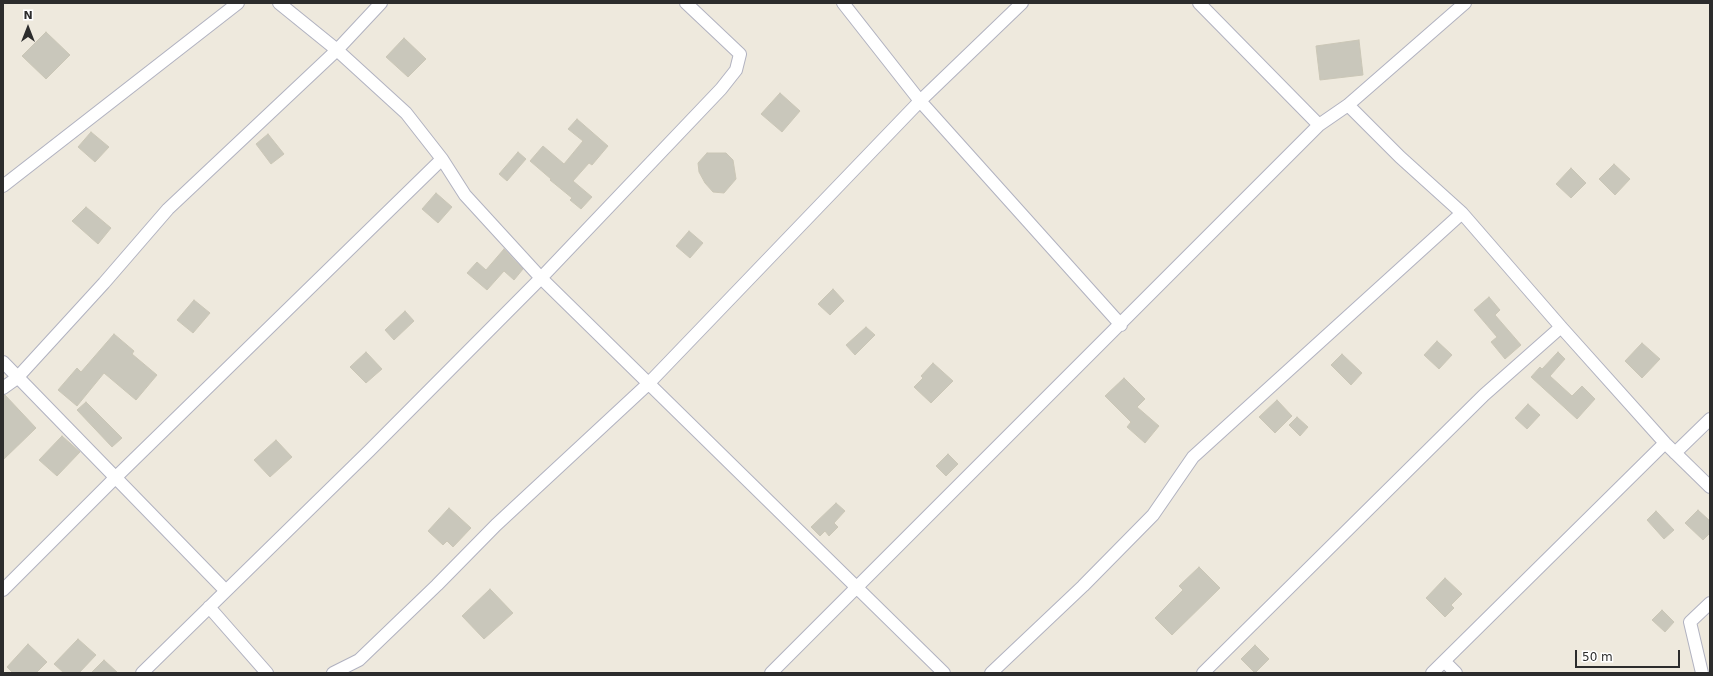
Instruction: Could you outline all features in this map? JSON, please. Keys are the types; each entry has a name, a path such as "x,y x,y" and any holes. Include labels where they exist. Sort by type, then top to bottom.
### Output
{"street":[{"path":"3,186 238,3"},
{"path":"279,3 337,50 406,113 442,159 465,195 542,278 648,384 944,673"},
{"path":"3,388 17,378 104,283 168,209 337,50 381,3"},
{"path":"142,673 225,590 369,451 542,278 721,89 736,70 740,54 686,3"},
{"path":"843,3 920,101 1121,324"},
{"path":"333,673 359,660 437,585 496,525 648,384 920,101 1022,3"},
{"path":"1199,3 1319,125"},
{"path":"771,673 1319,125 1348,105 1465,3"},
{"path":"1348,105 1400,156 1462,213 1561,327 1665,443 1710,487"},
{"path":"3,590 115,478 442,159"},
{"path":"991,673 1083,586 1153,515 1193,457 1462,213"},
{"path":"1204,673 1479,401 1561,327"},
{"path":"3,362 225,590"},
{"path":"1675,453 1710,419"},
{"path":"1432,673 1445,662 1665,443"},
{"path":"1702,673 1690,622 1710,602"},
{"path":"209,607 267,673"},
{"path":"1445,662 1456,673"}],"building":[{"path":"46,32 70,55 46,79 22,56"},
{"path":"404,38 426,59 408,77 386,57"},
{"path":"1359,40 1363,75 1320,80 1316,46"},
{"path":"780,93 800,111 782,132 761,114"},
{"path":"577,119 608,146 592,165 589,163 573,181 592,197 581,209 570,200 572,198 530,161 543,146 564,164 583,141 568,129"},
{"path":"91,132 109,147 95,162 78,147"},
{"path":"268,134 284,154 271,164 256,144"},
{"path":"518,152 526,159 507,181 499,174"},
{"path":"707,153 726,153 733,160 736,179 724,193 713,192 705,183 699,172 698,163"},
{"path":"1614,164 1630,179 1615,195 1599,179"},
{"path":"1571,168 1586,183 1571,198 1556,184"},
{"path":"436,193 452,207 438,223 422,209"},
{"path":"86,207 111,228 98,244 72,221"},
{"path":"689,231 703,243 690,258 676,246"},
{"path":"504,249 523,269 514,280 504,271 487,290 467,273 477,262 486,270"},
{"path":"833,289 844,301 830,315 818,304"},
{"path":"1489,297 1500,310 1495,315 1521,345 1505,359 1491,342 1497,337 1474,310"},
{"path":"194,300 210,313 193,333 177,320"},
{"path":"405,311 414,321 394,340 385,330"},
{"path":"866,327 875,335 855,355 846,345"},
{"path":"114,334 134,351 132,354 157,375 136,400 104,373 77,406 58,390 77,368 81,372"},
{"path":"1437,341 1452,355 1439,369 1424,355"},
{"path":"1642,343 1660,359 1642,378 1625,361"},
{"path":"366,352 382,369 366,383 350,367"},
{"path":"1558,352 1565,359 1550,376 1572,396 1582,386 1595,399 1577,419 1531,377 1540,367 1542,369"},
{"path":"1342,354 1362,373 1351,385 1331,365"},
{"path":"933,363 953,381 931,403 914,387 923,378 921,376"},
{"path":"1124,378 1145,399 1137,407 1159,426 1145,443 1127,427 1131,422 1105,396"},
{"path":"3,395 5,395 36,428 3,460"},
{"path":"1277,400 1292,416 1275,433 1259,417"},
{"path":"86,402 122,438 112,447 77,410"},
{"path":"1528,404 1540,415 1527,429 1515,418"},
{"path":"1297,417 1308,427 1300,436 1289,425"},
{"path":"62,436 80,452 57,476 39,460"},
{"path":"276,440 292,457 270,477 254,460"},
{"path":"948,454 958,464 946,476 936,466"},
{"path":"836,503 845,511 834,523 838,527 829,536 825,531 820,536 811,527"},
{"path":"449,508 471,528 453,547 447,541 443,545 428,531"},
{"path":"1698,510 1710,521 1710,533 1703,540 1685,523"},
{"path":"1656,511 1674,530 1664,539 1647,520"},
{"path":"1199,567 1220,588 1172,635 1155,618 1183,590 1179,586"},
{"path":"1445,578 1462,594 1451,605 1454,608 1445,617 1426,598"},
{"path":"490,589 513,613 484,639 462,616"},
{"path":"1662,610 1674,622 1665,632 1652,620"},
{"path":"78,639 96,655 79,673 64,673 54,664"},
{"path":"28,644 47,662 36,673 13,673 7,667"},
{"path":"1255,645 1269,659 1255,673 1241,659"},
{"path":"104,660 118,673 91,673"}]}
